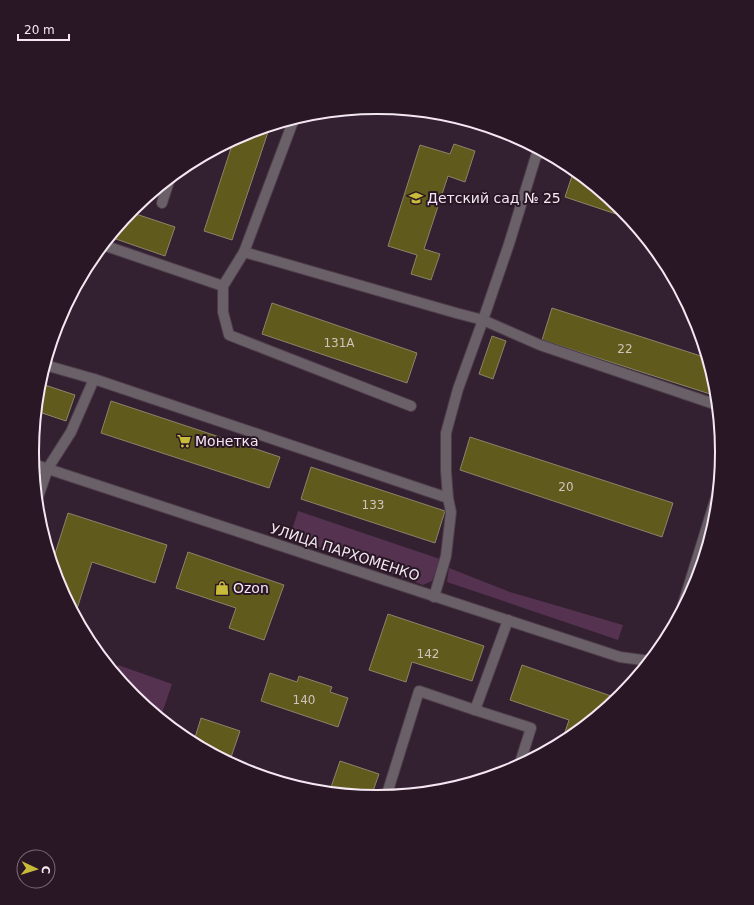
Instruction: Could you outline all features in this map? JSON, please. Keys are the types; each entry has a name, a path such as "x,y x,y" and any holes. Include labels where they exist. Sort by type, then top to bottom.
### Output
{"street":[{"path":"292,126 244,252 223,286 223,312 229,335 411,406"},
{"path":"434,597 446,556 451,512 448,498 446,471 446,433 458,389 509,244 537,155"},
{"path":"162,203 167,187"},
{"path":"109,247 223,286"},
{"path":"244,252 483,320 540,345 711,403"},
{"path":"51,366 448,498"},
{"path":"41,488 48,468 71,432 94,379"},
{"name":"УЛИЦА ПАРХОМЕНКО","path":"40,466 434,597 620,656 643,660"},
{"path":"694,570 704,536"},
{"path":"476,710 508,620"},
{"path":"388,790 419,691 532,728 522,758"}],"shaded area":[{"path":"298,511 440,559 432,581 423,585 294,538 291,533"},
{"path":"449,568 510,592 623,625 618,640 447,582"},
{"path":"118,665 172,684 162,713 138,692 117,668"}],"building":[{"path":"268,132 232,240 204,231 231,148"},
{"path":"454,144 475,151 465,182 448,176 424,249 440,254 431,280 411,274 417,255 388,246 420,145 450,154"},
{"path":"572,176 600,198 617,214 565,197"},
{"path":"137,214 175,227 165,256 116,239"},
{"path":"272,303 417,353 407,383 262,334"},
{"path":"552,308 700,356 710,394 542,340"},
{"path":"492,336 506,341 493,379 479,374"},
{"path":"46,385 75,395 66,421 42,413"},
{"path":"111,401 280,457 269,488 101,433"},
{"path":"470,437 673,503 662,537 460,470"},
{"path":"311,467 445,511 435,543 301,499"},
{"path":"68,513 167,545 155,583 92,562 77,608 65,582 55,554"},
{"path":"188,552 284,585 264,640 229,628 236,608 176,588"},
{"path":"388,614 484,646 472,681 412,662 406,682 369,670"},
{"path":"522,665 612,696 583,721 564,734 569,720 510,700"},
{"path":"270,673 297,682 299,676 332,687 330,692 348,698 338,727 261,701"},
{"path":"201,718 240,731 231,757 195,737"},
{"path":"340,761 379,774 373,790 331,788"}],"place":[{"name":"Детский сад № 25","path":"416,198"},
{"name":"Монетка","path":"184,441"},
{"name":"Ozon","path":"222,588"}]}
